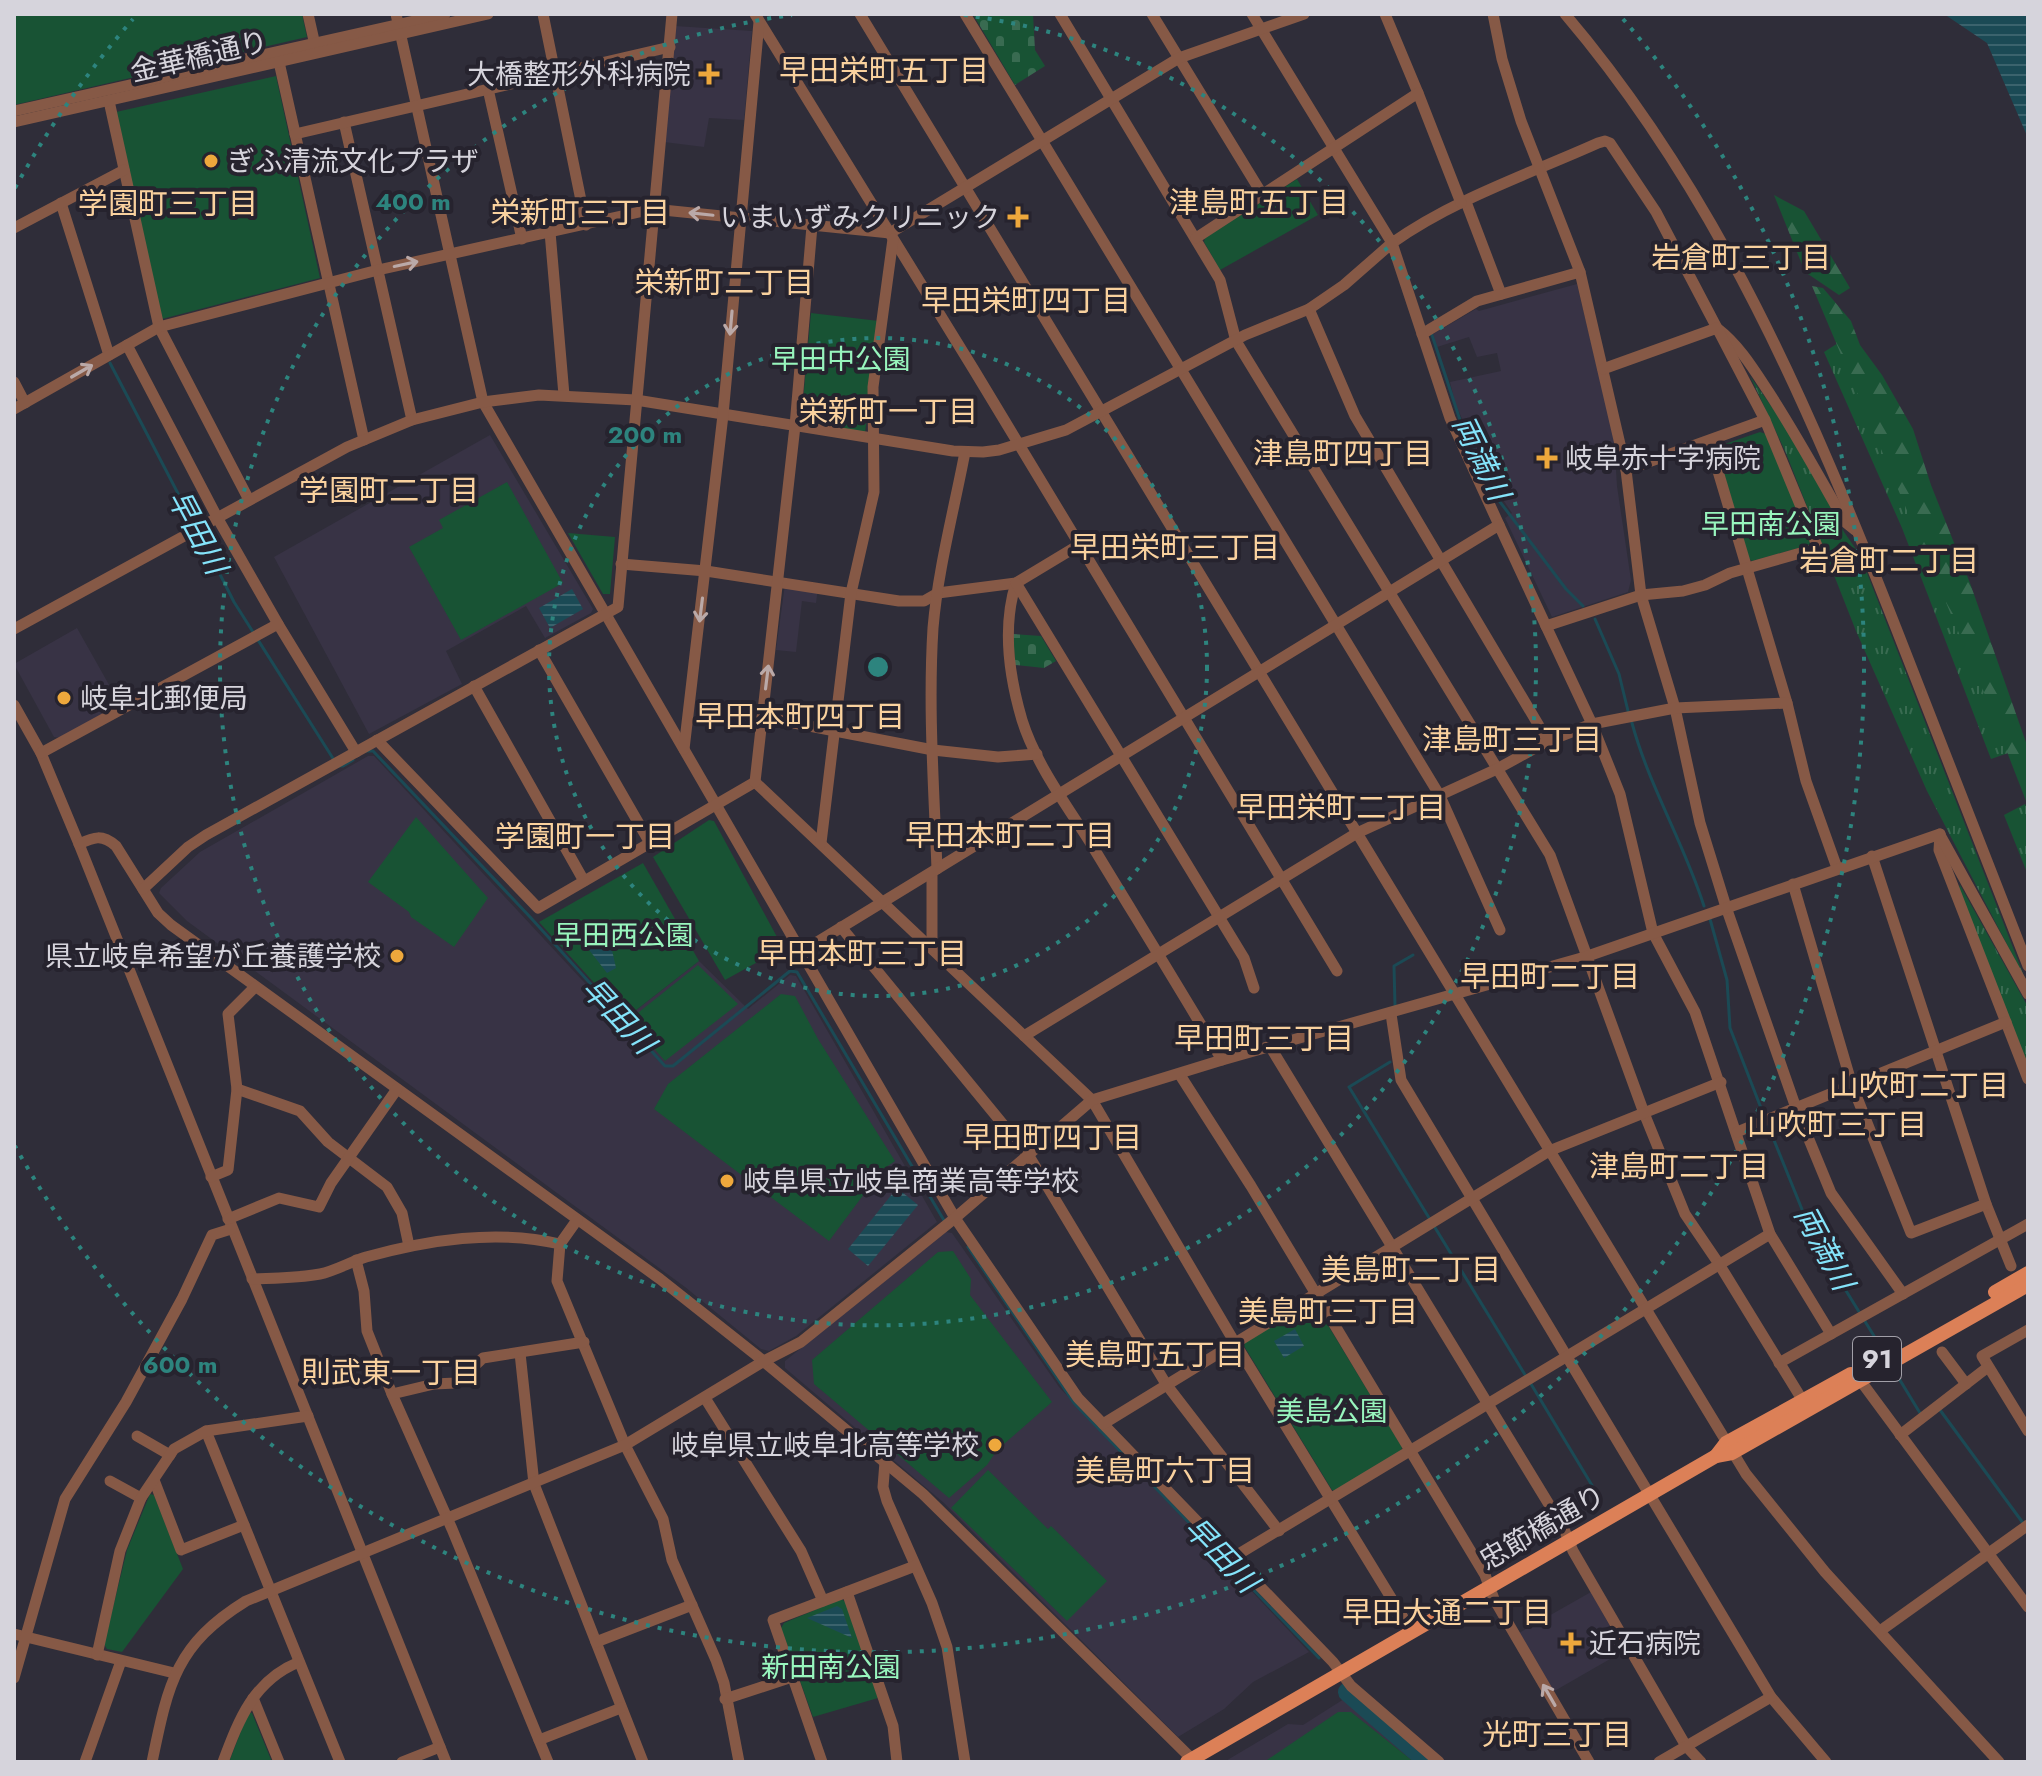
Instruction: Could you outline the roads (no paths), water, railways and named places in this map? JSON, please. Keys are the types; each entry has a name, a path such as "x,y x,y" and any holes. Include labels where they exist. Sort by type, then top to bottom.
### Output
{"main road":[{"name":"忠節橋通り","path":"1191,1761 1716,1456 1803,1401 2028,1273"},
{"name":"忠節橋通り","path":"1729,1448 1860,1380 2028,1285"}],"street":[{"path":"308,14 315,45"},
{"name":"金華橋通り","path":"14,111 445,14"},
{"name":"金華橋通り","path":"14,122 279,62 398,24 488,14"},
{"path":"543,14 586,225"},
{"path":"143,889 188,847 206,835 618,607 672,14"},
{"path":"860,14 1729,1448 1746,1474 1825,1572 1999,1762"},
{"path":"965,14 1440,796 1500,930"},
{"path":"1060,14 1220,280 1236,341 1550,855 1585,957 1685,1214 1803,1401"},
{"path":"1152,14 1262,194"},
{"path":"1252,14 1392,243 1454,429 1592,724 1620,794 1653,933 1695,1012 1770,1234 1831,1334"},
{"path":"14,382 20,406 159,327 378,270 653,209 892,236 1179,58 1304,14"},
{"path":"1385,14 1501,294"},
{"path":"1493,14 1521,121 1580,272 1626,470 1641,595 1675,708 1700,823 1726,907 1796,1108 1836,1202 1903,1294"},
{"path":"1565,14 1630,95 1729,251 1810,416 1859,533 2028,966"},
{"path":"684,750 723,415 757,18"},
{"path":"757,18 1337,971"},
{"path":"398,24 483,402 801,952 951,1222 1078,1398 1333,1662 1340,1674 1439,1762"},
{"path":"295,134 670,47"},
{"path":"279,62 364,440"},
{"path":"488,89 522,239"},
{"path":"1196,238 1418,93"},
{"path":"109,101 159,327 249,500"},
{"path":"344,122 412,420"},
{"path":"14,629 364,440 412,420 483,402 564,395 636,400 873,440 965,452 1019,445 1066,430 1236,341 1309,309 1419,225 1464,202 1605,141 1610,143 1656,212 1717,328 1765,420 1818,548 1683,591 1641,595 1546,626"},
{"path":"14,228 124,170"},
{"path":"61,203 109,355"},
{"path":"755,782 795,426 812,226"},
{"path":"550,232 564,395"},
{"path":"821,843 851,593 874,492 873,387 892,236"},
{"path":"1422,334 1477,301 1580,272"},
{"path":"1309,309 1355,416 1548,741"},
{"path":"1717,328 1734,341 1793,430 1845,522 1859,533"},
{"path":"1603,369 1717,328"},
{"path":"127,345 218,519 356,752"},
{"path":"1626,470 1765,420"},
{"path":"1709,441 1787,703 1806,781 1837,868"},
{"path":"932,948 935,871 933,630 965,452"},
{"path":"801,952 1499,525"},
{"path":"621,564 706,571 899,601 924,601 938,593 1016,583 1079,545"},
{"path":"1016,583 1008,624 1011,667 1023,723 1060,793 1222,1060"},
{"path":"1016,583 1244,958 1254,988"},
{"path":"41,753 278,624"},
{"path":"539,650 650,843"},
{"path":"474,686 584,881"},
{"path":"1024,1036 1357,833 1497,769 1548,741 1592,724 1675,708 1787,703"},
{"path":"14,705 41,753 79,844 446,1762"},
{"path":"762,717 933,750 998,757 1037,754"},
{"path":"377,740 538,908 755,782"},
{"path":"755,782 1092,1100 1235,1343 1412,1632"},
{"path":"152,1762 174,1673 197,1639 211,1625 246,1601 270,1590 625,1445 801,1342 951,1222 1092,1100 1585,957 1940,834"},
{"path":"1940,834 2028,994"},
{"path":"1940,834 1939,850 2028,1079"},
{"path":"79,844 95,837 107,838 116,846 158,913 171,925 660,1279 764,1361 923,1494 1191,1761"},
{"path":"1872,856 1986,1204 2011,1266"},
{"path":"1793,884 1852,1085 1911,1233 1986,1204"},
{"path":"841,927 1029,1156 1166,1384 1279,1531"},
{"path":"211,1177 228,1170 237,1110 228,1014 255,987"},
{"path":"1391,1014 1401,1080 1771,1697 1826,1762"},
{"path":"1737,1132 2006,1022"},
{"path":"1271,1048 1489,1404 1686,1746 1701,1762"},
{"path":"1180,1075 1411,1451 1589,1762"},
{"path":"1103,1424 1314,1292 1549,1151 1721,1082"},
{"path":"237,1089 300,1111 328,1142 387,1187 402,1213 409,1246"},
{"path":"14,1678 19,1636 65,1499 126,1402 182,1299 212,1235 279,1198 319,1207 331,1183 397,1089"},
{"path":"577,1220 560,1244 557,1281 625,1445 663,1519 672,1560 724,1683 739,1762"},
{"path":"1779,1363 2028,1224"},
{"path":"1232,1558 1770,1234"},
{"path":"252,1279 322,1274 356,1260 409,1246 481,1238 533,1238 560,1244"},
{"path":"356,1260 364,1291 367,1331 548,1762"},
{"path":"2028,1330 1982,1356 2028,1431"},
{"path":"392,1394 434,1384 456,1383 483,1358 584,1342"},
{"path":"1942,1352 1966,1384"},
{"path":"520,1353 534,1484 643,1762"},
{"path":"1900,1435 1988,1367"},
{"path":"1860,1380 2028,1607"},
{"path":"705,1398 801,1551 823,1601"},
{"path":"97,1655 120,1551 141,1498 174,1449 206,1431 308,1416"},
{"path":"206,1431 340,1762"},
{"path":"137,1436 170,1455"},
{"path":"885,1462 883,1487 887,1501 947,1647 965,1762"},
{"path":"154,1480 181,1550 244,1525"},
{"path":"110,1481 141,1498"},
{"path":"1880,1631 2026,1527"},
{"path":"822,1762 773,1620 915,1566"},
{"path":"847,1592 893,1726 897,1762"},
{"path":"596,1642 692,1605"},
{"path":"19,1636 174,1673"},
{"path":"85,1762 121,1661"},
{"path":"223,1762 243,1712 260,1687 282,1669 299,1662"},
{"path":"725,1699 792,1677"},
{"path":"1659,1762 1771,1697"},
{"path":"253,1698 279,1762"},
{"path":"539,1740 621,1708"},
{"path":"402,1762 440,1747"}],"water":[{"path":"1944,14 2028,14 2028,138 1987,43"},
{"path":"572,589 583,609 550,628 539,608"},
{"path":"608,925 610,934 617,941 612,950 616,968 607,973 576,933"},
{"path":"897,1188 918,1205 868,1266 848,1249"},
{"path":"1295,1329 1304,1346 1284,1358 1274,1341"},
{"path":"837,1606 842,1609 852,1638 807,1618"}],"waterway":[{"name":"両満川","path":"1432,335 1460,420 1494,494 1566,589 1583,606"},
{"name":"早田川","path":"110,363 195,526"},
{"name":"早田川","path":"199,533 234,602 334,760"},
{"name":"両満川","path":"1595,619 1619,674 1628,711"},
{"name":"両満川","path":"1632,723 1704,906"},
{"name":"早田川","path":"366,751 373,751 665,1066 673,1066 790,971 797,972 945,1222"},
{"name":"早田川","path":"338,766 353,760"},
{"name":"両満川","path":"1710,919 1727,980 1730,1028 1761,1108 1814,1239 1879,1344"},
{"path":"1395,1006 1394,966 1413,955"},
{"path":"1390,1062 1349,1087 1527,1378"},
{"name":"早田川","path":"968,1247 1074,1403 1319,1658"},
{"name":"両満川","path":"1895,1372 1920,1413"},
{"path":"1531,1384 1599,1497"},
{"name":"両満川","path":"1940,1410 2023,1523"},
{"name":"早田川","path":"1348,1692 1429,1762"}],"place":[{"name":"大橋整形外科病院","path":"709,74"},
{"name":"ぎふ清流文化プラザ","path":"211,161"},
{"name":"いまいずみクリニック","path":"1018,217"},
{"name":"岐阜赤十字病院","path":"1547,458"},
{"name":"岐阜北郵便局","path":"64,698"},
{"name":"県立岐阜希望が丘養護学校","path":"397,956"},
{"name":"岐阜県立岐阜商業高等学校","path":"727,1181"},
{"name":"岐阜県立岐阜北高等学校","path":"995,1445"},
{"name":"近石病院","path":"1571,1643"}],"district":[{"name":"早田栄町五丁目","path":"884,71"},
{"name":"津島町五丁目","path":"1259,203"},
{"name":"学園町三丁目","path":"168,204"},
{"name":"栄新町三丁目","path":"580,213"},
{"name":"岩倉町三丁目","path":"1741,258"},
{"name":"栄新町二丁目","path":"724,283"},
{"name":"早田栄町四丁目","path":"1026,301"},
{"name":"栄新町一丁目","path":"888,412"},
{"name":"津島町四丁目","path":"1343,454"},
{"name":"学園町二丁目","path":"389,491"},
{"name":"早田栄町三丁目","path":"1175,548"},
{"name":"岩倉町二丁目","path":"1889,561"},
{"name":"早田本町四丁目","path":"800,717"},
{"name":"津島町三丁目","path":"1512,740"},
{"name":"早田栄町二丁目","path":"1341,808"},
{"name":"早田本町二丁目","path":"1010,836"},
{"name":"学園町一丁目","path":"585,837"},
{"name":"早田本町三丁目","path":"862,954"},
{"name":"早田町二丁目","path":"1550,977"},
{"name":"早田町三丁目","path":"1264,1039"},
{"name":"山吹町二丁目","path":"1919,1086"},
{"name":"山吹町三丁目","path":"1837,1125"},
{"name":"早田町四丁目","path":"1052,1138"},
{"name":"津島町二丁目","path":"1679,1167"},
{"name":"美島町二丁目","path":"1411,1270"},
{"name":"美島町三丁目","path":"1328,1312"},
{"name":"美島町五丁目","path":"1155,1355"},
{"name":"則武東一丁目","path":"391,1373"},
{"name":"美島町六丁目","path":"1165,1471"},
{"name":"早田大通二丁目","path":"1447,1613"},
{"name":"光町三丁目","path":"1557,1735"}],"park label":[{"name":"早田中公園","path":"841,359"},
{"name":"早田南公園","path":"1771,524"},
{"name":"早田西公園","path":"624,935"},
{"name":"美島公園","path":"1332,1411"},
{"name":"新田南公園","path":"831,1667"}]}
